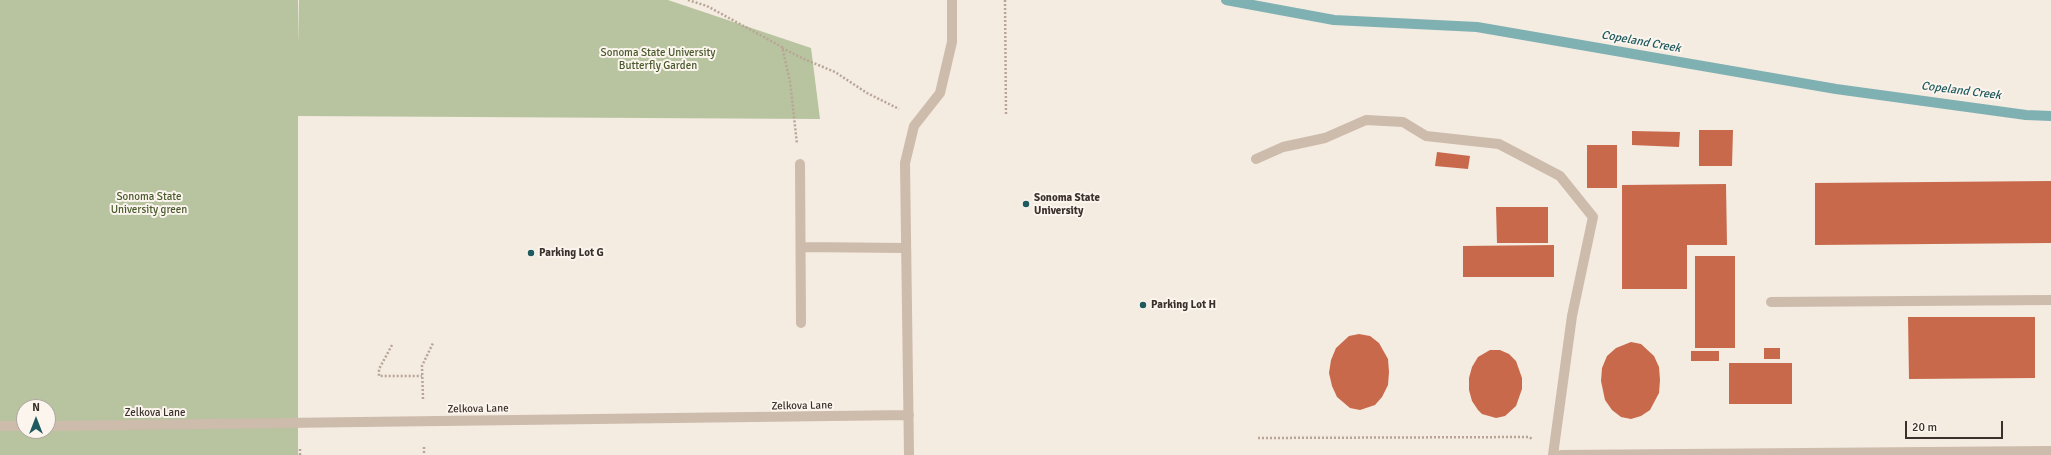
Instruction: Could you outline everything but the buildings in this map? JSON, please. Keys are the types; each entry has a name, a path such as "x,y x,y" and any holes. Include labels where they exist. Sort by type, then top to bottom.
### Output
{"street":[{"path":"909,455 905,163 914,126 940,93 952,42 952,0"},
{"path":"1256,159 1283,147 1325,138 1366,120 1403,122 1426,136 1498,144 1560,176 1593,217 1572,316 1553,455"},
{"path":"800,164 801,323"},
{"path":"801,247 905,248"},
{"path":"1771,302 2051,300"},
{"name":"Zelkova Lane","path":"56,426 909,416"},
{"path":"0,426 16,426"},
{"path":"1561,455 2051,451"}],"path":[{"path":"688,0 707,6 804,59 835,72 867,93 898,109"},
{"path":"1005,0 1006,114"},
{"path":"782,47 790,82 800,164"},
{"path":"423,402 422,366 434,343"},
{"path":"392,345 379,369 379,376 422,376"},
{"path":"1258,438 1529,437 1535,442"},
{"path":"424,448 424,455"},
{"path":"300,449 300,455"}],"green space":[{"name":"Sonoma State University green","path":"0,0 298,0 298,45 299,0 668,0 811,48 820,119 298,116 298,455 0,455"}],"waterway":[{"name":"Copeland Creek","path":"1226,0 1334,20 1477,27 1836,89 2026,115 2051,116"}],"place":[{"name":"Sonoma State University","path":"1026,204"},
{"name":"Parking Lot G","path":"531,253"},
{"name":"Parking Lot H","path":"1143,305"}],"park label":[{"name":"Sonoma State University Butterfly Garden","path":"658,59"}]}
